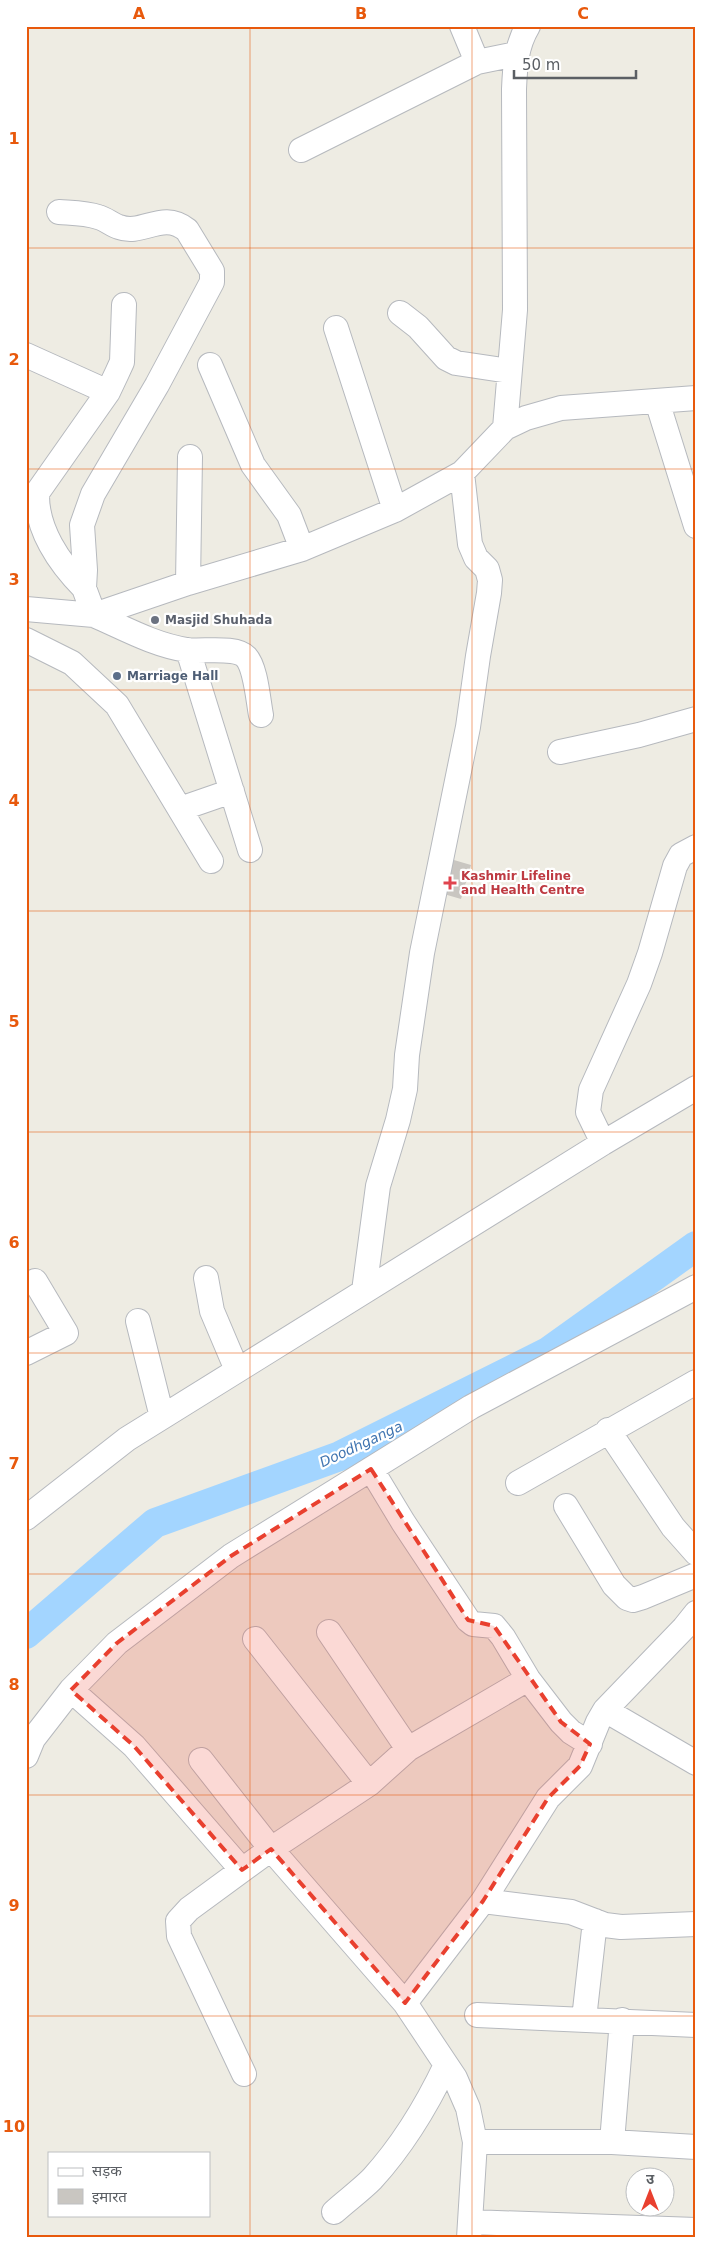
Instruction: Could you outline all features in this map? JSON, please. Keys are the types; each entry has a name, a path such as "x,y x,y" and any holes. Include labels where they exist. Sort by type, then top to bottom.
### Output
{"street":[{"path":"462,26 477,62"},
{"path":"505,428 515,310 514,89 516,54 528,26"},
{"path":"301,150 477,62 516,54"},
{"path":"59,212 98,216 119,227 139,227 162,221 182,226 187,230 213,276 157,385 93,494 82,525 85,570 84,588"},
{"path":"94,615 84,588 58,559 36,509 37,493 108,392 122,362 124,306"},
{"path":"400,313 418,327 446,358 456,363 509,371"},
{"path":"336,328 395,510"},
{"path":"26,355 108,392"},
{"path":"210,365 253,465 289,515 302,550"},
{"path":"94,615 188,583 302,550 395,510 462,473 505,428 526,418 561,408 696,398"},
{"path":"657,402 696,526"},
{"path":"188,583 190,457"},
{"path":"364,1291 378,1186 398,1120 405,1089 407,1055 422,953 468,727 489,593 490,580 487,569 476,558 470,544 462,473"},
{"path":"26,609 94,615 163,645 188,650 241,652 251,666 261,715"},
{"path":"26,640 72,663 118,705 212,861"},
{"path":"188,650 250,850"},
{"path":"560,752 639,735 696,719"},
{"path":"180,810 232,791"},
{"path":"602,1143 588,1112 591,1090 639,984 650,953 674,866 681,856 696,847"},
{"path":"26,1518 127,1440 162,1417 602,1143 696,1088"},
{"path":"206,1278 212,1311 237,1370"},
{"path":"26,1353 66,1333 35,1281"},
{"path":"26,1756 34,1740 71,1690 117,1643 231,1556 471,1407 696,1287"},
{"path":"138,1321 162,1417"},
{"path":"518,1483 608,1430 696,1382"},
{"path":"608,1430 673,1527 696,1553"},
{"path":"371,1469 403,1522 468,1620 474,1624 494,1626 503,1637 528,1679 565,1727 590,1744"},
{"path":"566,1506 614,1585 627,1598 633,1600 643,1597 696,1575"},
{"path":"405,2003 483,1901 548,1798 580,1766 598,1722 605,1710 692,1625"},
{"path":"329,1632 408,1749"},
{"path":"255,1639 369,1784"},
{"path":"244,2074 179,1936 178,1921 190,1909 271,1849 369,1784 408,1749 528,1679"},
{"path":"71,1690 134,1746 242,1870"},
{"path":"605,1710 696,1763"},
{"path":"201,1760 271,1849 405,2003 455,2078 468,2108 475,2142 470,2230 696,2230"},
{"path":"483,1901 571,1912 595,1922 621,1928 696,1924"},
{"path":"584,2019 595,1922"},
{"path":"477,2015 622,2020 696,2025"},
{"path":"612,2142 622,2020"},
{"path":"334,2212 370,2180 400,2146 426,2107 446,2065"},
{"path":"475,2142 612,2142 696,2147"}],"highlighted area":[{"path":"371,1469 468,1620 494,1626 561,1722 590,1744 580,1766 548,1798 483,1901 405,2003 271,1849 242,1870 134,1746 71,1690 117,1643 231,1556"}],"building":[{"path":"447,858 471,865 461,899 437,892"}],"waterway":[{"name":"Doodhganga","path":"26,1634 155,1523 340,1456 548,1352 696,1246"}],"place":[{"name":"Masjid Shuhada","path":"155,620"},
{"name":"Marriage Hall","path":"117,676"},
{"name":"Kashmir Lifeline and Health Centre","path":"450,883"}]}
